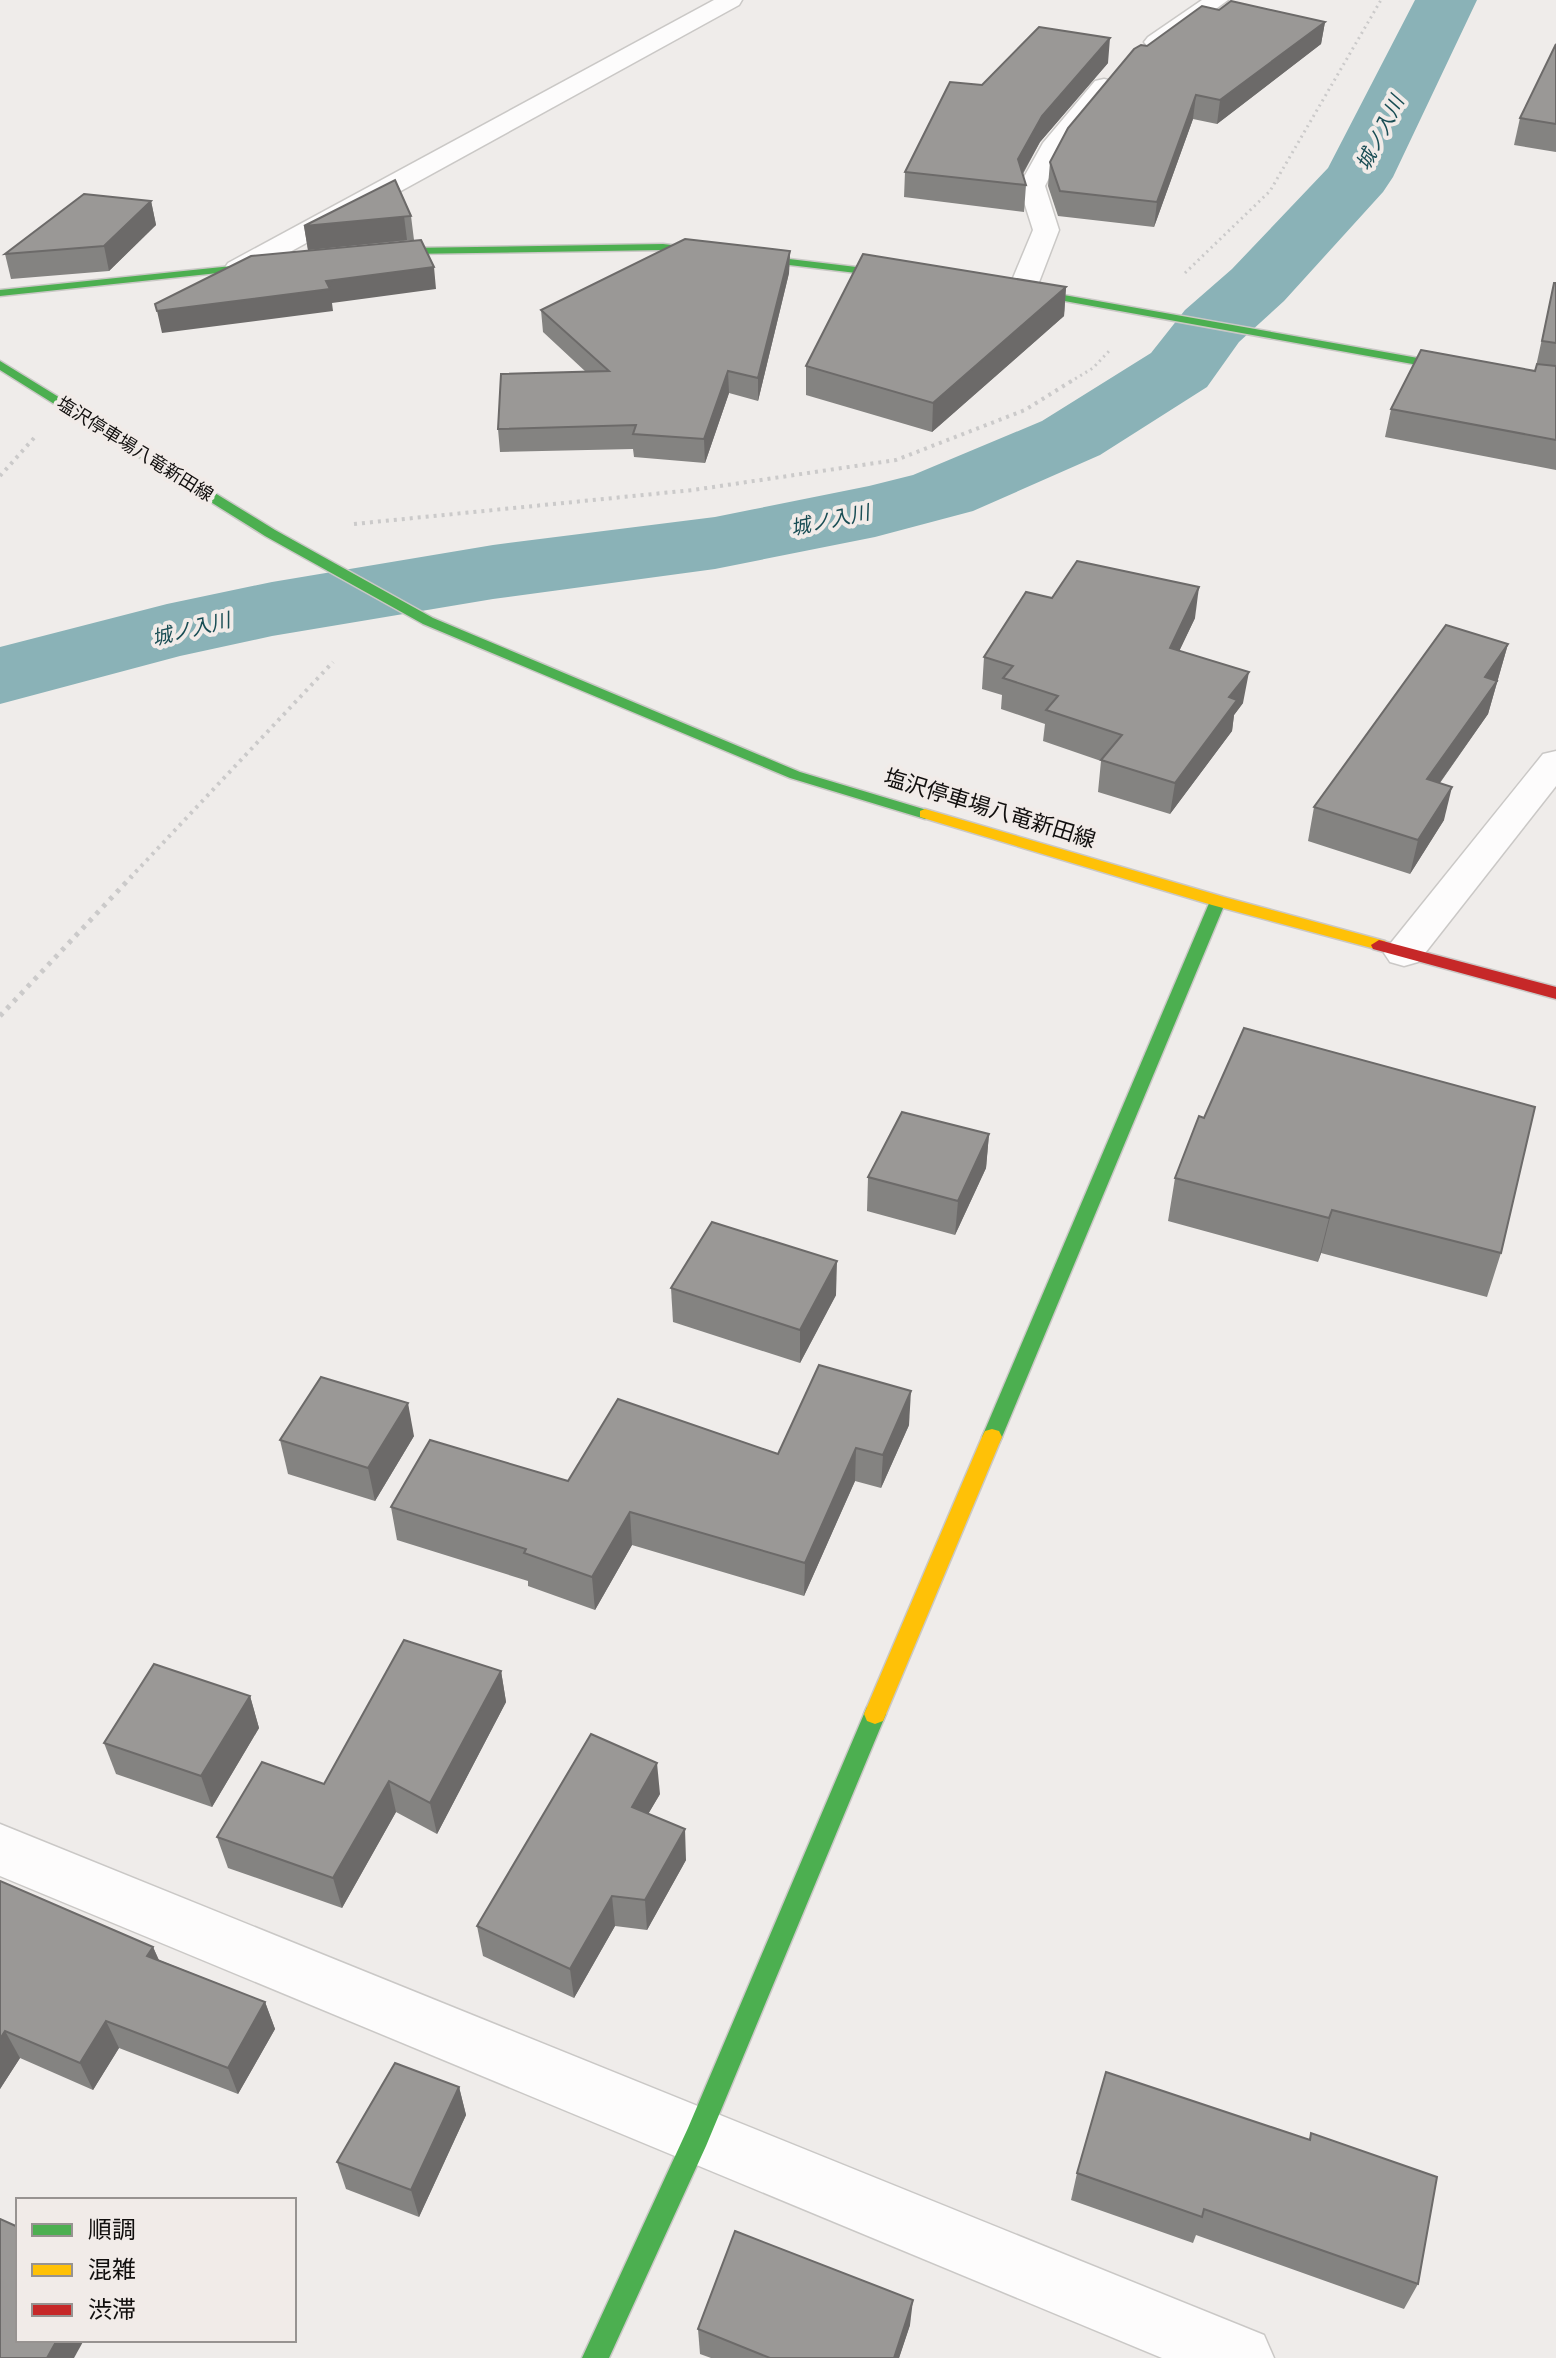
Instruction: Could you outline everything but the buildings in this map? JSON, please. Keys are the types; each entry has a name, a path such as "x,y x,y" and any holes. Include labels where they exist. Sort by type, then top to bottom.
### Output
{"street":[{"path":"238,269 731,0"},
{"path":"1022,290 1046,230 1032,186 1052,148 1128,61 1217,0"},
{"path":"346,257 407,251 663,247 928,279"},
{"path":"0,293 300,262"},
{"path":"991,287 1147,310 1335,348 1496,376 1556,383"},
{"name":"塩沢停車場八竜新田線","path":"0,365 270,533 428,621 795,775 1218,901 1556,993"},
{"path":"1404,953 1556,762"},
{"path":"595,2358 697,2137 1218,901"},
{"path":"0,1850 1241,2358"}],"path":[{"path":"270,533 693,490 896,460 1025,410 1093,368 1147,310 1270,191 1381,0"},
{"path":"0,1016 333,662"}],"waterway":[{"name":"城ノ入川","path":"0,676 167,631 272,609 493,572 715,543 875,511 943,493 1071,438 1179,370 1212,326 1258,285 1358,177 1446,0"}],"traffic: fast":[{"path":"365,255 407,251 663,247 915,277"},
{"path":"0,293 281,264"},
{"path":"1007,288 1145,310 1418,362 1556,383"},
{"path":"0,365 270,533 428,621 795,775 925,814"},
{"path":"992,1437 1218,901"},
{"path":"595,2358 697,2137 875,1714"}],"traffic: slow":[{"path":"925,814 1379,945"},
{"path":"875,1714 992,1437"}],"traffic: jam":[{"path":"1379,945 1556,993"}]}
